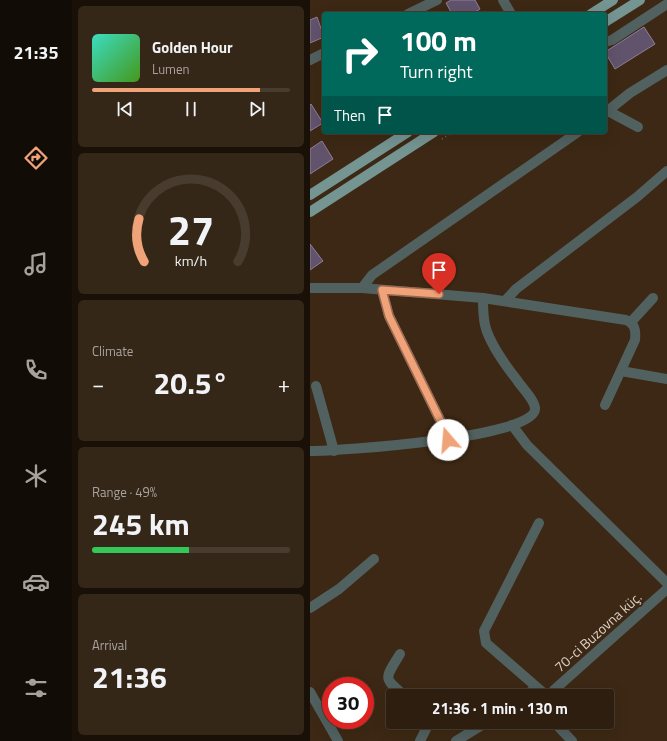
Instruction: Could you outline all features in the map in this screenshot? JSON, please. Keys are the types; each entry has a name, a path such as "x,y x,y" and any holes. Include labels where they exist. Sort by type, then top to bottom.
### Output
{"main road":[{"path":"594,12 613,0"},
{"path":"607,21 640,0"},
{"path":"310,195 405,134"},
{"path":"310,212 431,134"}],"street":[{"path":"412,12 437,0"},
{"path":"503,0 510,12"},
{"path":"607,41 612,40 667,4"},
{"path":"310,60 322,54"},
{"path":"638,127 607,112 630,93 667,70"},
{"path":"362,288 372,275 575,134"},
{"path":"505,301 516,289 637,197 667,171"},
{"path":"310,288 362,288 483,298 618,317 631,322 636,332 635,340 605,405"},
{"path":"382,290 389,316 441,422 448,440"},
{"path":"310,452 448,440 475,435 512,425 529,418 534,413 535,409 489,336 483,317 483,298"},
{"path":"631,322 653,298"},
{"path":"621,371 667,379"},
{"path":"316,386 334,451"},
{"path":"512,425 526,445 667,583"},
{"path":"539,523 484,631 486,643 539,689"},
{"path":"310,608 339,590 374,559"},
{"name":"70-ci Buzovna küç.","path":"555,689 667,589"},
{"path":"397,689 387,678 400,654"},
{"path":"310,692 338,741"},
{"path":"421,741 425,729"},
{"path":"456,741 476,729"},
{"path":"561,729 572,741"}],"building":[{"path":"451,0 475,0 480,9 475,12 451,12 446,3"},
{"path":"317,17 322,31 322,38 310,43 310,20"},
{"path":"644,27 655,44 615,69 607,55 607,51"},
{"path":"311,104 322,124 310,131"},
{"path":"322,141 333,159 310,174 310,149"},
{"path":"310,244 323,261 310,270"}],"route":[{"path":"439,294 382,290 384,303 389,316 441,422 448,440"}]}
